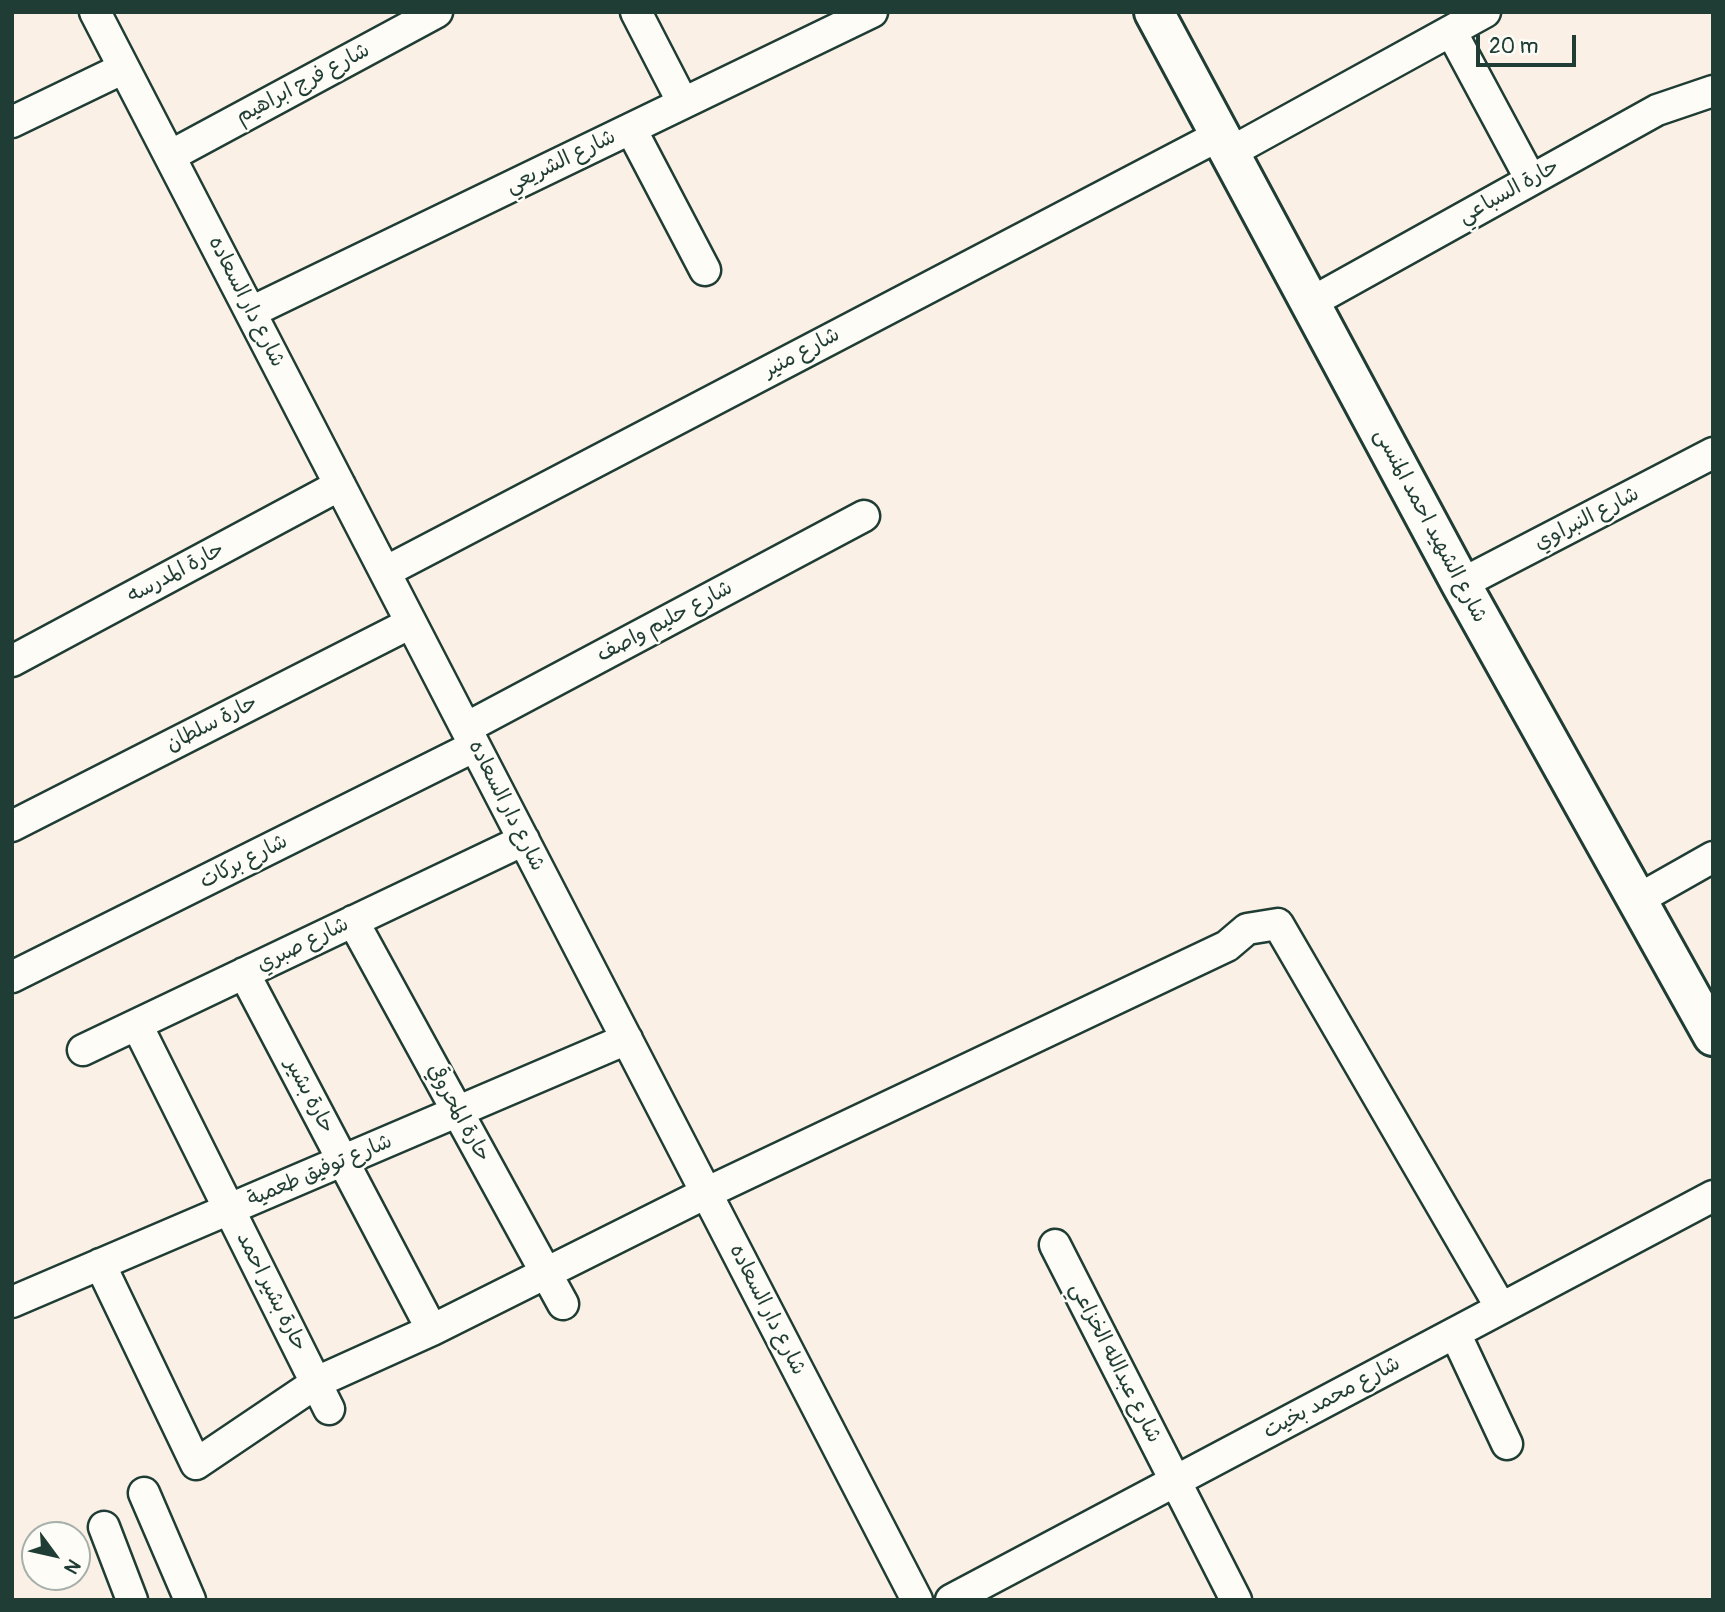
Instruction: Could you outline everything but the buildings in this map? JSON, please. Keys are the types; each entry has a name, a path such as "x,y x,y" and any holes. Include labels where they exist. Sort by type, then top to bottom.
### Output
{"main road":[{"name":"شارع الشهيد احمد المنسى","path":"1154,12 1461,584 1713,1036"}],"street":[{"name":"شارع دار السعاده","path":"95,12 917,1600"},
{"name":"شارع فرج ابراهيم","path":"170,156 437,12"},
{"path":"636,12 683,103"},
{"name":"شارع الشريعي","path":"251,312 872,12"},
{"name":"شارع منير","path":"385,572 1224,144 1451,32 1485,12"},
{"path":"1451,32 1531,180"},
{"path":"12,122 124,68"},
{"name":"حارة السباعي","path":"1310,303 1657,110 1713,91"},
{"path":"631,129 705,270"},
{"name":"شارع النبراوي","path":"1461,584 1713,453"},
{"name":"حارة المدرسه","path":"12,661 340,485"},
{"name":"شارع حليم واصف","path":"470,737 864,516"},
{"name":"حارة سلطان","path":"12,826 411,622"},
{"name":"شارع بركات","path":"12,977 470,737"},
{"name":"شارع صبري","path":"83,1051 524,840"},
{"path":"1637,900 1713,857"},
{"name":"حارة المحروقي","path":"353,921 563,1304"},
{"path":"100,1264 196,1464 323,1397 319,1381 432,1330 545,1271 706,1193 1227,946 1247,929 1278,924 1501,1308"},
{"name":"حارة بشير","path":"244,973 432,1330"},
{"name":"حارة بشير احمد","path":"137,1024 323,1397"},
{"name":"شارع توفيق طعمية","path":"12,1302 627,1039"},
{"name":"شارع محمد بخيت","path":"951,1600 1713,1196"},
{"name":"شارع عبدالله الخزاعي","path":"1055,1245 1236,1600"},
{"path":"1455,1333 1507,1444"},
{"path":"144,1493 190,1600"},
{"path":"104,1527 132,1600"}]}
